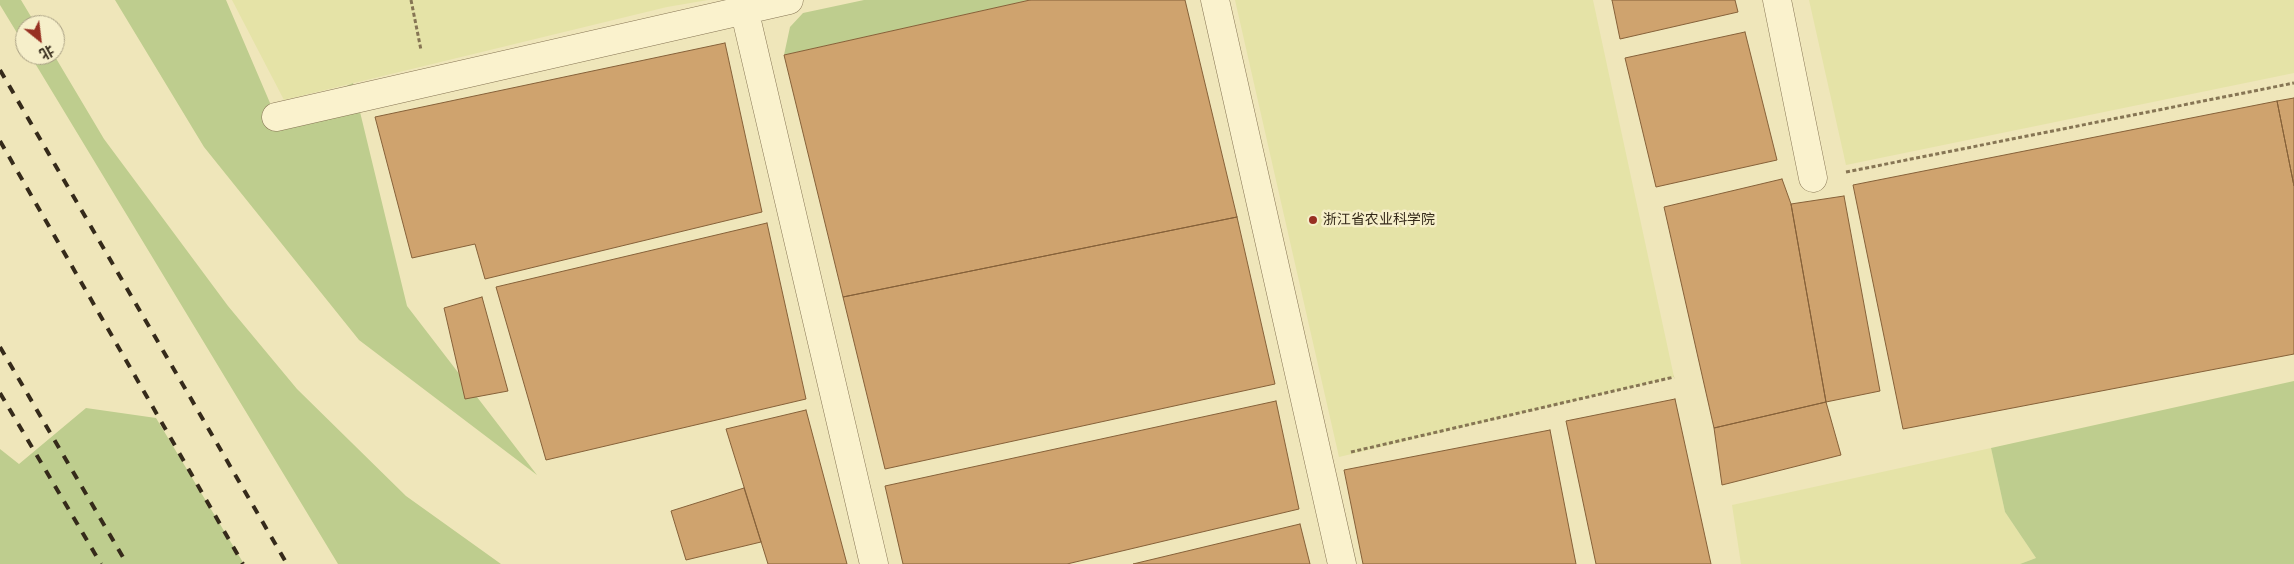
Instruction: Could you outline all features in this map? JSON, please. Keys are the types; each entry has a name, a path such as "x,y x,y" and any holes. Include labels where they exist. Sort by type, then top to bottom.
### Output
{"lane":[{"path":"276,117 743,5 789,0"},
{"path":"1215,0 1342,564"},
{"path":"1777,0 1813,178"},
{"path":"743,5 874,564"}],"path":[{"path":"411,0 427,82"},
{"path":"1813,178 2294,83"},
{"path":"1318,459 1674,377"}],"shaded area":[{"path":"232,0 708,0 667,7 284,100"},
{"path":"1235,0 1593,0 1674,377 1339,457"},
{"path":"1809,0 2294,0 2294,73 1846,165"},
{"path":"1991,448 2005,512 2036,558 2020,564 1741,564 1732,505"}],"green space":[{"path":"0,0 21,0 30,15 15,15 15,30 0,5"},
{"path":"115,0 226,0 276,117 353,83 407,306 537,475 359,340 204,147"},
{"path":"864,0 1030,0 784,55 790,27 803,13"},
{"path":"36,65 60,65 104,139 228,306 297,389 406,496 501,564 338,564"},
{"path":"2294,381 2294,564 2020,564 2036,558 2005,512 1991,448"},
{"path":"86,408 156,418 244,564 0,564 0,449 19,464"}],"building":[{"path":"1030,0 1185,0 1237,217 843,297 784,55"},
{"path":"1612,0 1735,0 1738,12 1620,39"},
{"path":"1745,32 1777,160 1656,187 1625,58"},
{"path":"725,43 762,212 485,279 475,244 412,258 375,117"},
{"path":"2294,98 2294,186 2277,101"},
{"path":"2277,101 2294,186 2294,354 1903,429 1853,185"},
{"path":"1782,179 1791,204 1826,402 1714,428 1664,207"},
{"path":"1844,196 1880,391 1826,402 1791,204"},
{"path":"1237,217 1275,384 885,469 843,297"},
{"path":"767,223 806,399 546,460 496,287"},
{"path":"482,297 508,391 465,399 444,308"},
{"path":"1675,399 1711,564 1596,564 1566,421"},
{"path":"1276,401 1299,509 1067,564 903,564 885,486"},
{"path":"1826,402 1841,455 1722,485 1714,428"},
{"path":"806,410 847,564 768,564 726,429"},
{"path":"1550,430 1576,564 1363,564 1344,470"},
{"path":"744,488 761,542 686,560 671,511"},
{"path":"1300,524 1310,564 1133,564"}],"railway":[{"path":"0,70 287,564"},
{"path":"0,141 243,564"},
{"path":"0,347 127,564"},
{"path":"0,393 101,564"}],"place":[{"name":"浙江省农业科学院","path":"1313,220"}]}
